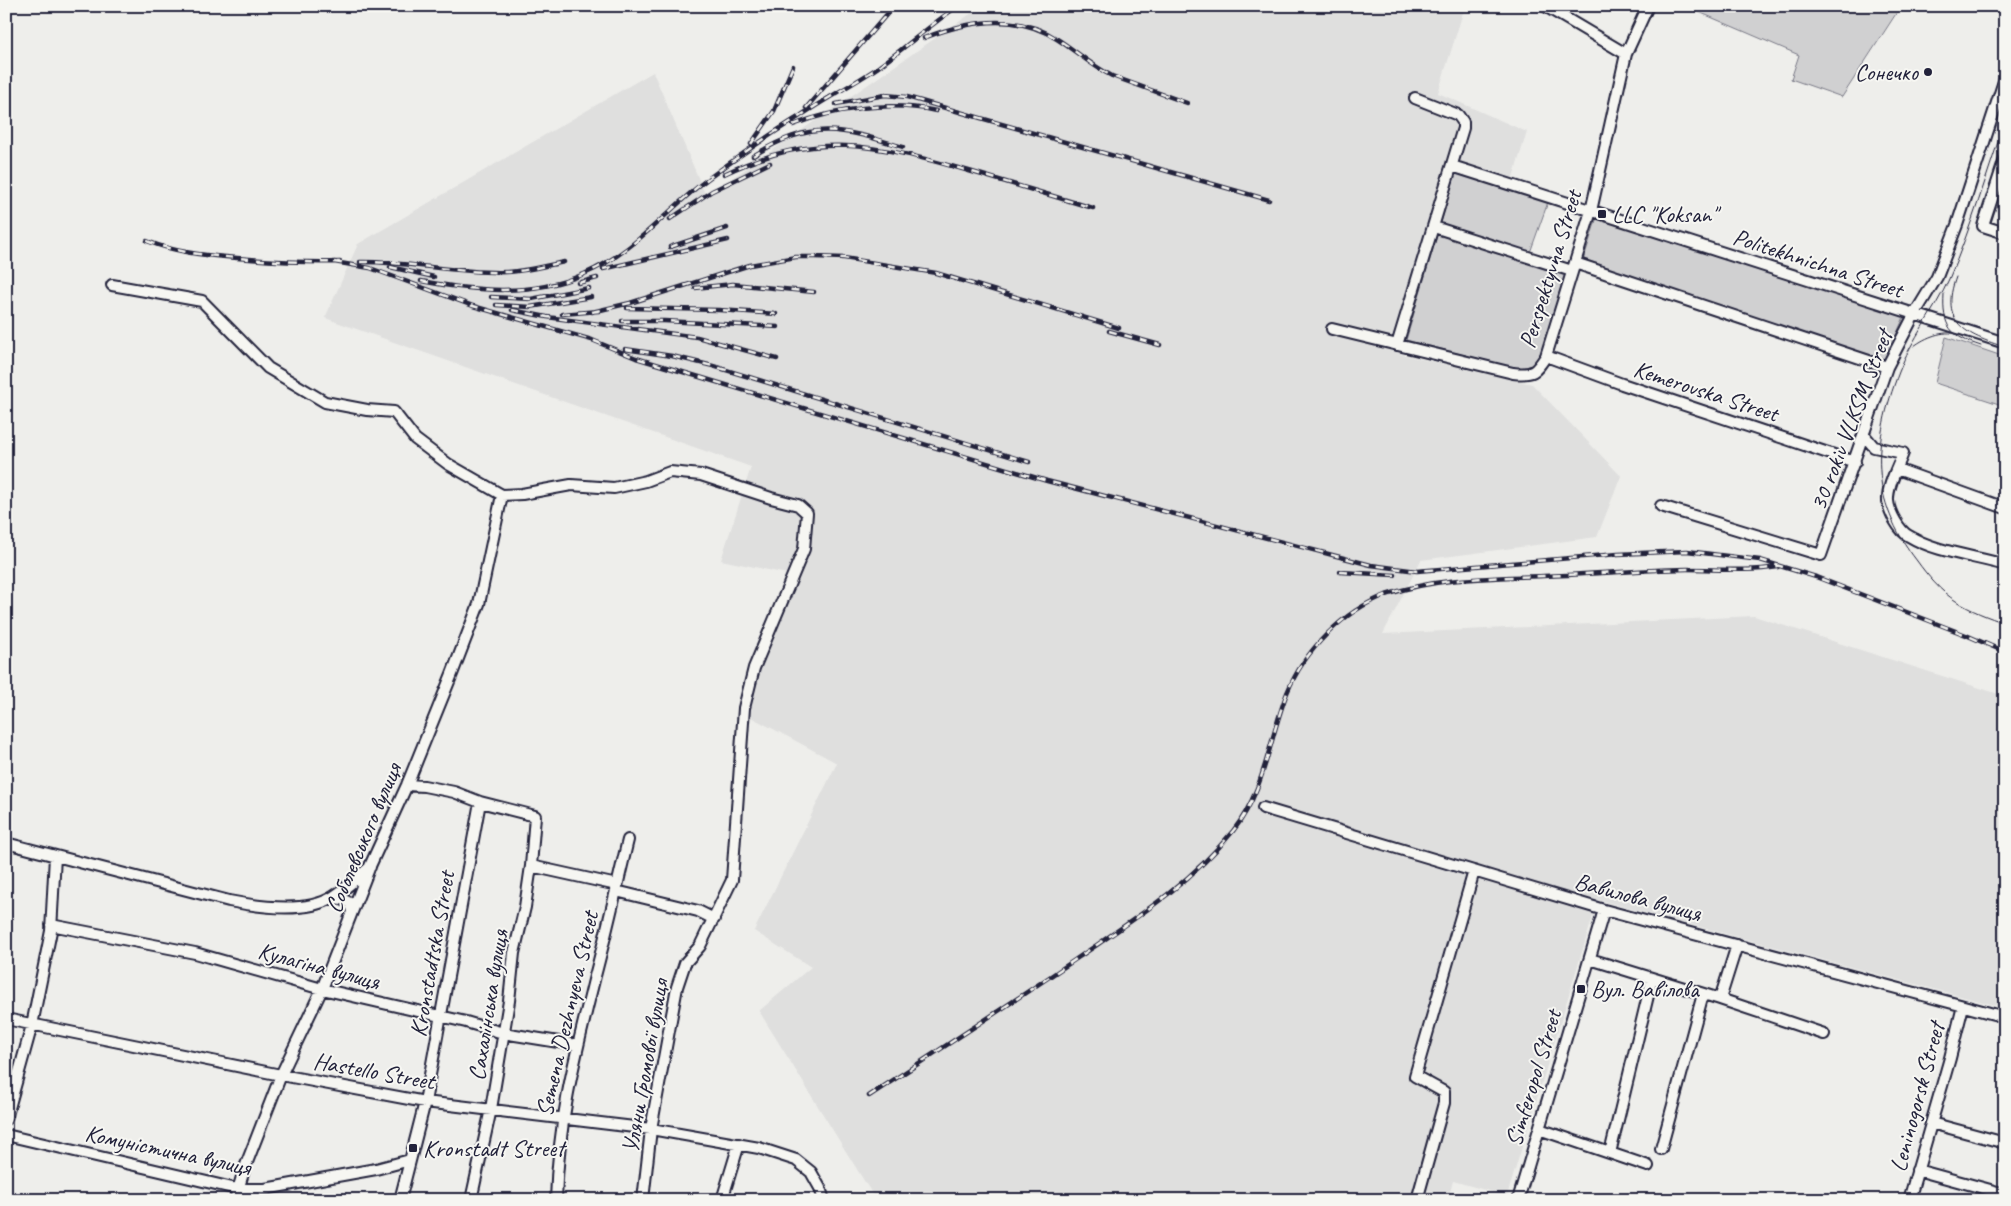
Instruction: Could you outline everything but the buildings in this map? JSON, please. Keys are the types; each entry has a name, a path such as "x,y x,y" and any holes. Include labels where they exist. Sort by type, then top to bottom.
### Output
{"street":[{"path":"1545,6 1626,54"},
{"name":"Perspektyvna Street","path":"1332,329 1513,373 1533,373 1538,369 1546,356 1592,211 1626,54 1648,6"},
{"name":"30 rokiv VLKSM Street","path":"1662,506 1821,555 1887,367 1914,315 1937,277 1957,226 2005,78"},
{"path":"1397,345 1463,128 1458,114 1415,98"},
{"path":"2005,159 1983,226 2005,233"},
{"name":"Politekhnichna Street","path":"1452,166 2005,343"},
{"path":"1434,228 1573,267 1887,367"},
{"path":"112,285 202,301 268,368 325,402 367,410 394,412 415,439 448,464 502,495"},
{"name":"Kemerovska Street","path":"1546,356 1622,384 1855,462"},
{"path":"1864,435 1874,447 1903,453 1888,501 1895,519 1908,536 1952,552 2005,565"},
{"path":"1897,469 2005,508"},
{"name":"Уляни Громової вулиця","path":"502,495 522,494 570,485 614,488 646,481 670,472 701,475 798,506 808,513 804,549 754,668 744,708 732,880 700,946 685,964 677,987 651,1129 643,1200"},
{"name":"Соболевського вулиця","path":"234,1200 281,1075 322,989 370,866 407,786 479,604 502,495"},
{"path":"407,786 424,786 454,792 480,802"},
{"name":"Сахалінська вулиця","path":"471,1200 491,1109 502,1033 509,1001 514,953 525,907 535,816 480,802"},
{"name":"Kronstadtska Street","path":"400,1200 425,1102 480,802"},
{"name":"Вавилова вулиця","path":"1263,808 1604,910 2005,1017"},
{"name":"Semena Dezhnyeva Street","path":"556,1200 557,1162 562,1118 577,1045 628,840"},
{"name":"Кулагіна вулиця","path":"6,843 229,901 265,908 312,904 332,898"},
{"path":"6,1119 32,1025 51,925 54,856"},
{"path":"332,898 370,866"},
{"path":"531,866 617,888 698,912 714,919"},
{"path":"1417,1200 1444,1103 1444,1092 1415,1076 1474,871"},
{"path":"332,898 342,899 350,903 352,912"},
{"name":"Simferopol Street","path":"1518,1200 1604,910"},
{"name":"Кулагіна вулиця","path":"51,925 195,953 322,989 502,1033 577,1045"},
{"path":"1720,999 1737,945"},
{"path":"1590,959 1720,999 1824,1034"},
{"path":"1610,1153 1652,978"},
{"path":"1661,1149 1703,994"},
{"name":"Leninogorsk Street","path":"1909,1200 1962,1006"},
{"name":"Hastello Street","path":"6,1018 32,1025 281,1075 425,1102 651,1129 739,1144 778,1153 796,1160 811,1172 824,1200"},
{"path":"1931,1123 2005,1143"},
{"path":"1539,1129 1648,1166"},
{"name":"Комуністична вулиця","path":"6,1135 237,1189 265,1189 376,1169 410,1160"},
{"path":"722,1200 739,1144"},
{"path":"1917,1170 2005,1194"}],"shaded area":[{"path":"982,6 1465,6 1438,93 1527,132 1509,190 1456,172 1400,354 1532,384 1621,476 1597,537 1421,560 1383,634 1754,616 2005,696 2005,1008 1598,900 1507,1196 1453,1181 1448,1200 876,1200 759,1011 811,967 754,931 837,763 747,715 744,708 792,575 721,560 751,467 325,318 358,244 653,72 706,196"},
{"path":"1685,6 1901,6 1842,97 1791,79 1799,55"},
{"path":"1456,172 1548,202 1527,261 1567,274 1541,355 1533,364 1527,367 1516,368 1406,340"},
{"path":"1597,217 1904,317 1884,362 1583,261"},
{"path":"1946,337 2005,357 2005,406 1935,383"}],"tram line":[{"path":"2005,121 1972,221 1949,279 1910,348 1899,372 1890,398 1880,446 1880,470 1883,492 1890,515 1901,538 1917,561 1925,572 1950,597 1974,611 2005,623"},
{"path":"1956,277 1951,306 1954,316 1960,325 1978,337 2005,347"},
{"path":"1944,294 1945,315 1950,329 1962,338 1981,346"},
{"path":"1914,346 1935,335 1946,333 1958,334"}],"railway":[{"path":"806,108 894,6"},
{"path":"421,281 483,289 524,289 564,281 602,265 634,243 694,190 720,170 777,131 877,68 958,6"},
{"path":"924,38 957,27 974,24 1008,22 1025,25 1057,39 1112,76 1187,103"},
{"path":"751,144 774,111 793,66"},
{"path":"836,104 885,95 907,97 1269,200"},
{"path":"793,125 827,114 863,108 900,107 936,111"},
{"path":"753,156 774,144 793,136 810,132 844,132 862,135 903,147"},
{"path":"724,174 757,160 788,151 817,147 846,146 874,148 969,171 1093,208"},
{"path":"670,219 712,191 770,163"},
{"path":"670,247 727,228"},
{"path":"603,269 728,240"},
{"path":"147,241 180,251 214,256 288,262 340,262"},
{"path":"592,312 630,303 750,265 796,257 815,257 844,258 936,273 1119,328"},
{"path":"334,262 370,268 473,306 592,340 636,358 1047,481 1371,565 1417,571 1618,554 1687,551 1760,560 1816,577 2005,652"},
{"path":"360,262 397,263 488,272 521,271 564,262"},
{"path":"390,267 434,277"},
{"path":"578,283 597,278"},
{"path":"695,288 733,284 814,292"},
{"path":"491,297 531,299 589,288"},
{"path":"496,305 530,307 591,297"},
{"path":"627,308 719,310 776,314"},
{"path":"512,310 547,317 697,337 777,359"},
{"path":"562,314 599,311"},
{"path":"622,321 664,321 778,327"},
{"path":"1109,331 1160,345"},
{"path":"625,349 672,356 713,366 1029,462"},
{"path":"869,1096 1121,928 1161,900 1198,868 1233,831 1244,815 1259,782 1281,710 1294,677 1314,648 1327,634 1340,622 1370,602 1406,589 1484,578 1687,569 1744,570 1778,567"},
{"path":"1340,572 1395,575"}],"place":[{"name":"Сонечко","path":"1928,72"},
{"name":"LLC \"Koksan\"","path":"1602,214"},
{"name":"Вул. Вавілова","path":"1581,989"},
{"name":"Kronstadt Street","path":"413,1148"}]}
